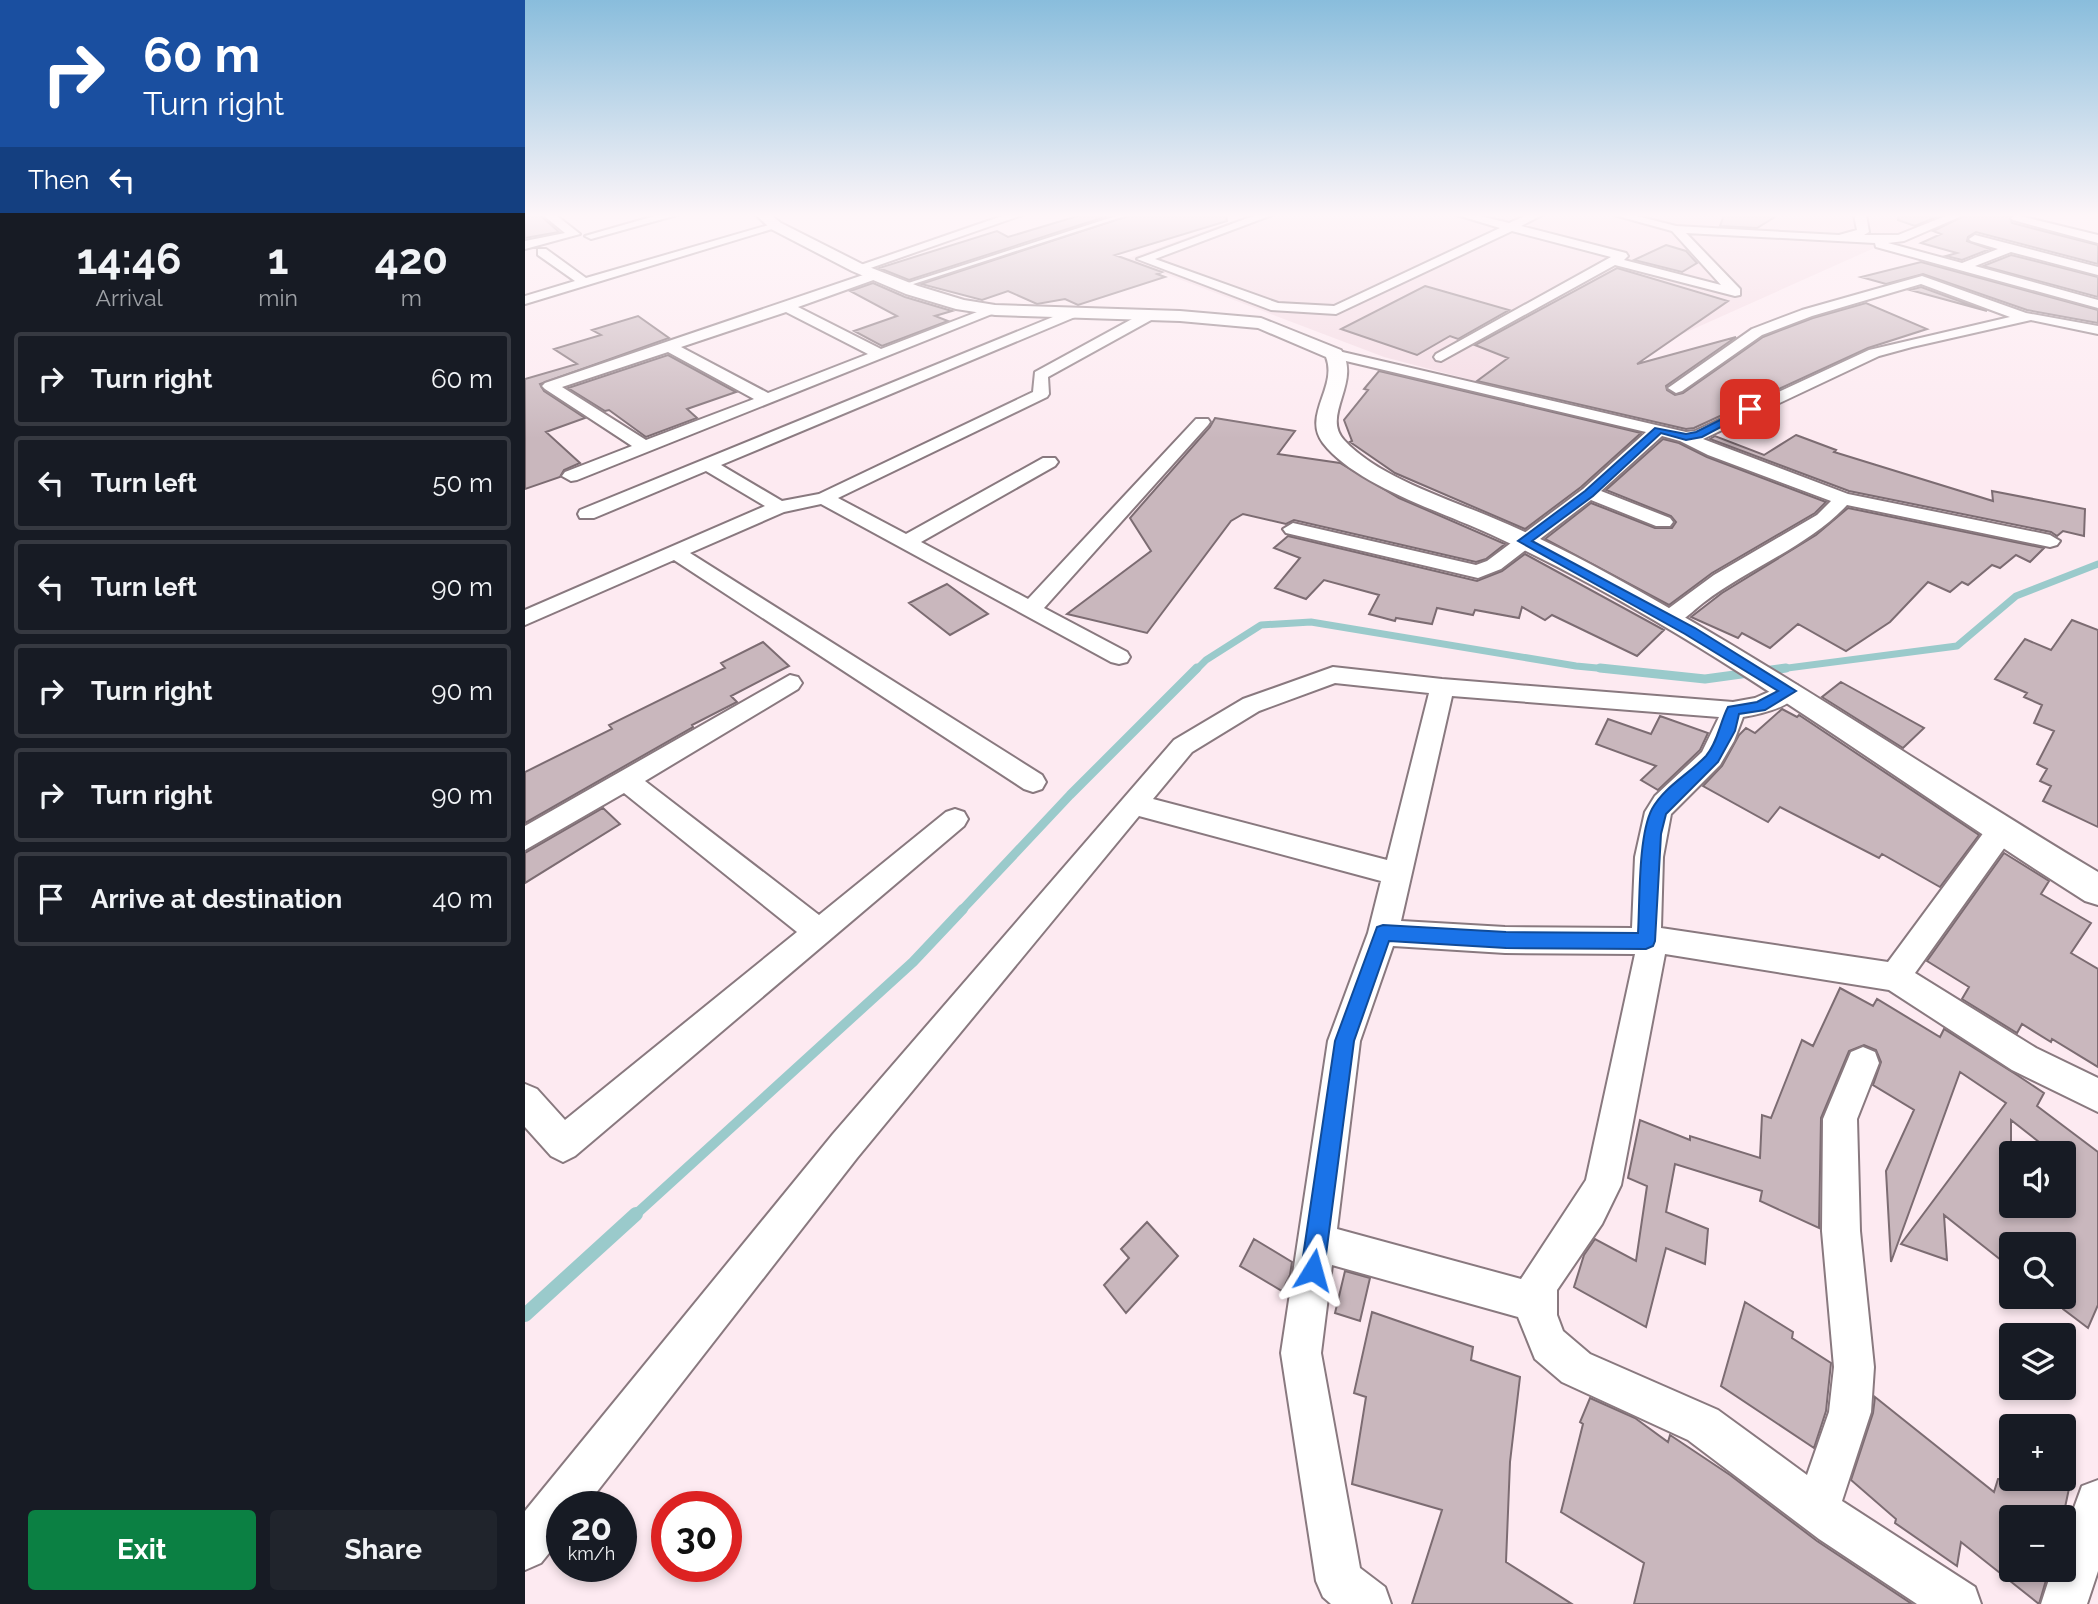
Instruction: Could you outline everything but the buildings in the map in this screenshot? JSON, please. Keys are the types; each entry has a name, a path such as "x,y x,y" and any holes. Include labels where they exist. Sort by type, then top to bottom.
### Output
{"street":[{"path":"525,300 558,290"},
{"path":"645,447 550,386 787,307 825,290"},
{"path":"914,290 962,305 995,310 1261,323 1334,354 1686,437 1714,451 1843,499 2050,541"},
{"path":"1228,290 1276,307 1336,310 1378,290"},
{"path":"1441,357 1553,290"},
{"path":"1676,388 1757,332 1807,313 1890,290"},
{"path":"1947,290 2024,317 2098,330"},
{"path":"2046,290 2098,304"},
{"path":"787,307 881,355"},
{"path":"571,476 995,310"},
{"path":"587,514 1070,314"},
{"path":"525,618 779,507 824,498 1041,394 1039,374 1148,316"},
{"path":"1686,437 1699,435 1728,419 1815,382 1874,353 2024,317"},
{"path":"670,347 767,399"},
{"path":"1334,354 1339,369 1324,424 1330,438 1342,451 1376,474 1524,541 1733,656 2000,832 2098,890"},
{"path":"1030,610 1202,422"},
{"path":"1293,529 1478,572 1494,565 1589,493 1659,430"},
{"path":"905,543 1049,462"},
{"path":"707,464 779,507"},
{"path":"1589,493 1663,522"},
{"path":"824,498 1119,657"},
{"path":"1668,619 1721,579 1824,519 1843,499"},
{"path":"676,553 1033,782"},
{"path":"525,1547 845,1146 1183,746 1251,705 1333,675 1443,687 1733,710 1760,706 1779,685"},
{"path":"525,839 790,682"},
{"path":"1368,1604 1339,1581 1301,1353 1345,1041 1383,933 1443,687"},
{"path":"1733,710 1727,731 1713,758 1669,798 1659,812 1653,834 1650,941 1603,1185 1589,1211 1538,1284 1537,1315 1549,1345 1576,1368 1703,1425 1817,1510 1958,1604"},
{"path":"626,780 819,932"},
{"path":"1133,804 1398,874"},
{"path":"525,1101 563,1144 955,819"},
{"path":"1895,977 2000,832"},
{"path":"1383,933 1506,940 1650,941 1895,977 2024,1059 2098,1095"},
{"path":"1817,1510 1850,1412 1854,1367 1841,1231 1840,1119 1863,1063"},
{"path":"1317,1242 1537,1303"},
{"path":"2064,1604 2098,1502"}],"shaded area":[{"path":"1207,290 1781,290 1577,381 1538,368 1498,387 1384,357"}],"waterway":[{"path":"1772,670 1957,646 2016,596 2098,564"},
{"path":"1196,670 1206,660 1261,625 1311,622 1576,666 1618,670"},
{"path":"961,911 1070,795 1197,668"},
{"path":"1600,668 1705,679 1786,668"},
{"path":"634,1216 913,962 963,909"},
{"path":"525,1315 636,1214"}],"route":[{"path":"1313,1270 1345,1041 1383,933 1506,940 1646,941 1653,834 1659,812 1669,798 1713,758 1727,731 1733,710 1760,706 1789,691 1690,631 1524,541 1589,493 1659,430 1686,437 1699,435 1750,409"}]}
